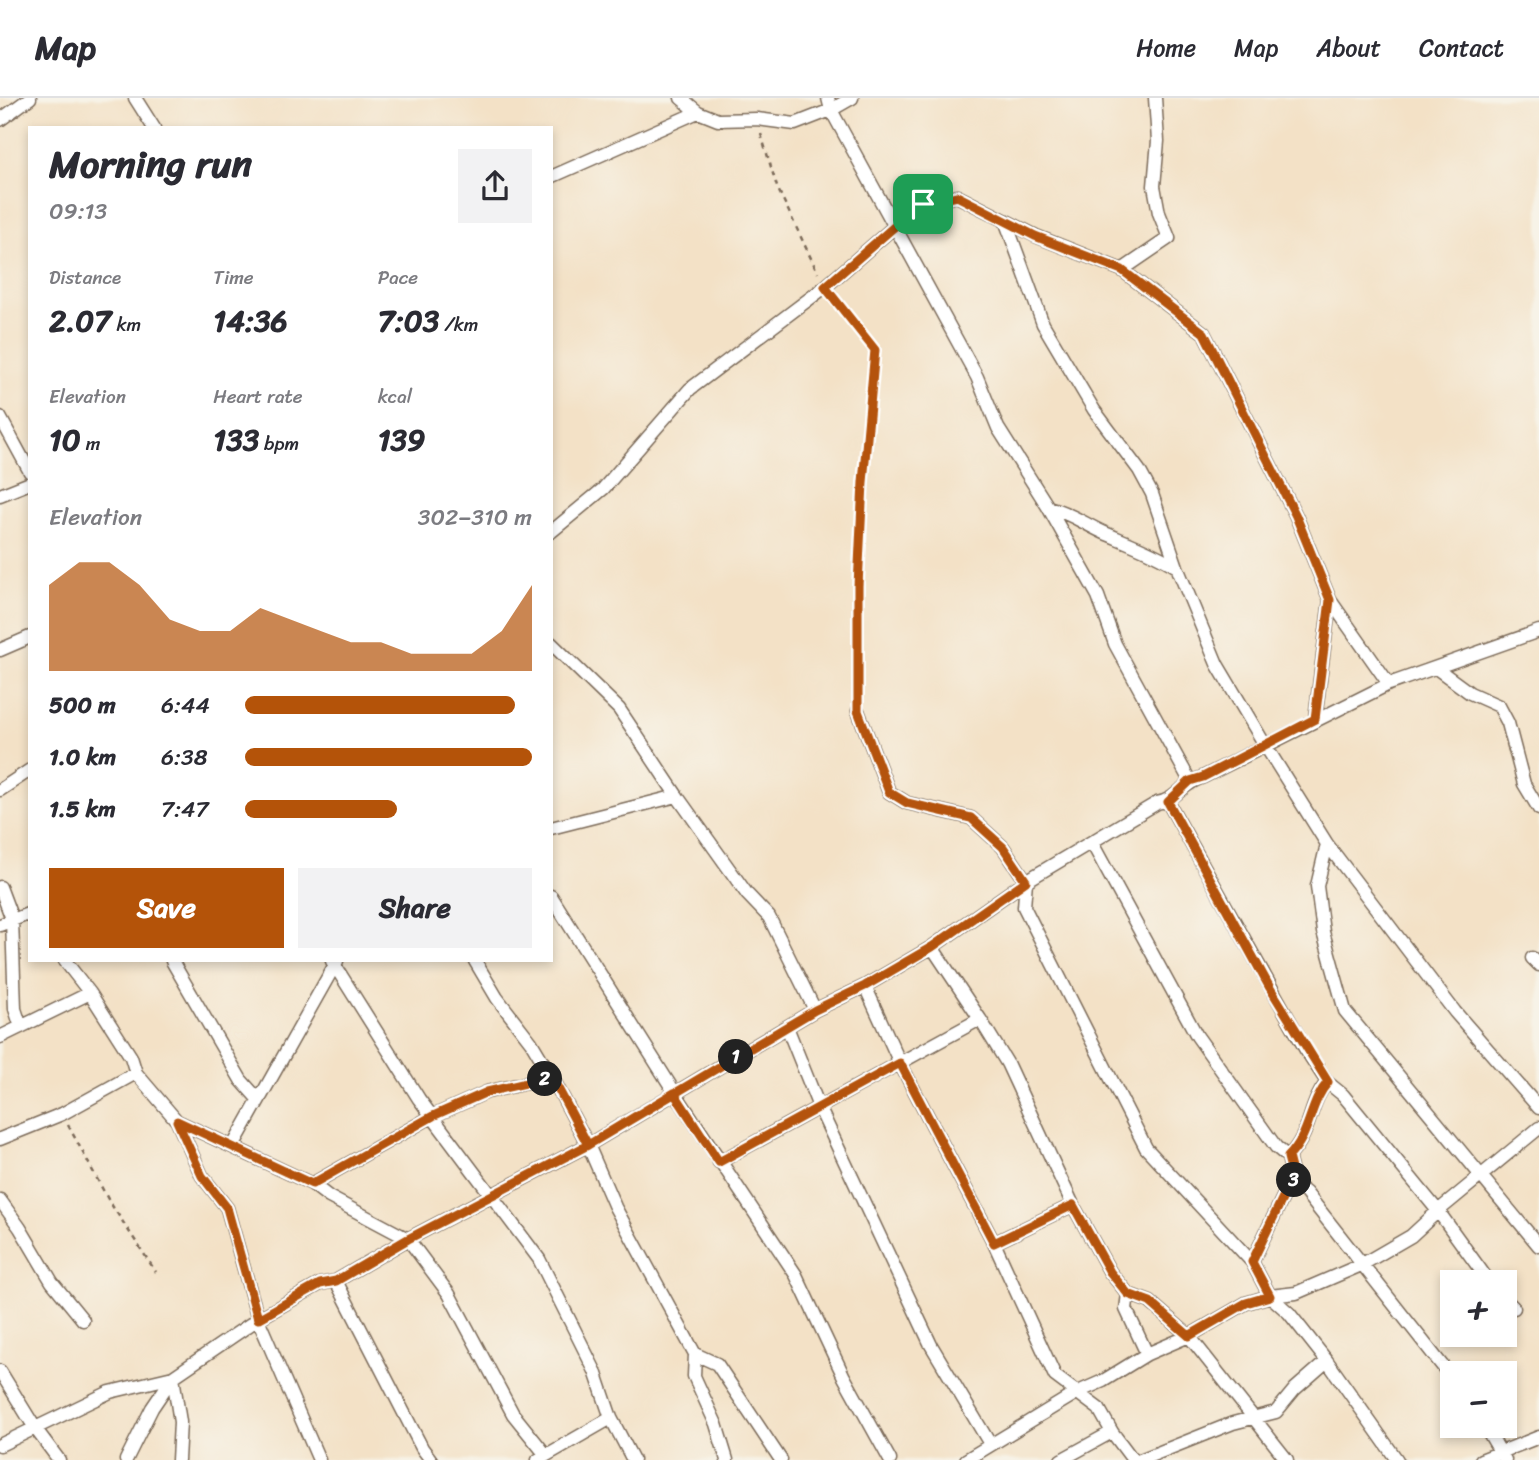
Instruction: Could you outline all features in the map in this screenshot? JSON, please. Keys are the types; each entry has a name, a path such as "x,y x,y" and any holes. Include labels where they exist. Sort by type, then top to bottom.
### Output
{"street":[{"path":"0,120 30,98"},
{"path":"135,98 153,126"},
{"path":"681,98 698,112 718,120 757,119 795,124 830,104 852,98"},
{"path":"1122,270 1169,238 1159,213 1154,186 1157,141 1155,98"},
{"path":"830,104 977,377 998,428 1048,507 1098,596 1115,645 1190,781"},
{"path":"553,176 698,112"},
{"path":"553,530 603,489 690,389 825,287 923,204 957,196 1035,236 1122,270 1204,333 1296,516 1330,600 1389,684"},
{"path":"1005,219 1043,324 1094,410 1139,470 1160,513 1177,567 1217,664 1265,746 1327,844 1455,1012 1539,1108"},
{"path":"0,417 28,467"},
{"path":"0,495 28,484"},
{"path":"1048,507 1068,512 1104,533 1177,567"},
{"path":"1315,719 1330,600"},
{"path":"0,1445 110,1392 173,1377 258,1319 320,1284 336,1281 491,1194 588,1145 815,1010 865,986 932,947 1026,881 1157,803 1168,802 1190,781 1203,777 1389,684 1539,631"},
{"path":"0,650 28,637"},
{"path":"553,645 619,709 747,894 769,917 815,1010"},
{"path":"1436,668 1470,693 1499,706 1508,723 1524,784 1539,809"},
{"path":"858,711 889,792 907,803 971,818 1003,847 1026,881 1024,907 1146,1148 1252,1262 1270,1296 1289,1313 1327,1361 1397,1460"},
{"path":"0,790 28,771"},
{"path":"553,827 677,796"},
{"path":"1168,802 1270,988 1328,1082 1343,1095 1438,1211 1481,1270"},
{"path":"1092,843 1197,1036 1276,1147 1288,1157 1295,1184 1306,1192 1440,1363"},
{"path":"1327,844 1317,886 1323,932 1345,1011 1539,1246"},
{"path":"0,887 12,919 15,1009 20,1027"},
{"path":"553,899 674,1093 796,1275 844,1377 890,1460"},
{"path":"0,925 28,914"},
{"path":"932,947 1007,1063 1073,1205 1110,1272 1128,1294 1150,1302 1189,1336 1287,1460"},
{"path":"66,962 90,993 131,1057 136,1073 177,1121 202,1176 227,1208 258,1319 319,1460"},
{"path":"173,962 241,1080 258,1100"},
{"path":"233,1146 335,962 419,1099 539,1259 595,1370 611,1418 633,1460"},
{"path":"476,962 552,1077 588,1145 615,1207 695,1354 694,1376 716,1423 727,1460"},
{"path":"865,986 900,1063 994,1243 1055,1376 1099,1409 1133,1460"},
{"path":"0,1037 90,993"},
{"path":"719,1162 980,1019"},
{"path":"787,1027 819,1107 931,1345 990,1444"},
{"path":"0,1139 62,1114 136,1073"},
{"path":"312,1184 433,1116 487,1092 552,1077"},
{"path":"1288,1157 1298,1147 1309,1126 1318,1093 1328,1082"},
{"path":"177,1121 312,1184 329,1197 408,1239 449,1294 513,1414 542,1458 611,1418"},
{"path":"966,1460 1078,1392 1103,1381 1147,1354 1189,1336 1246,1303 1270,1296 1296,1293 1361,1265 1411,1236 1539,1128"},
{"path":"1252,1262 1285,1193 1295,1184"},
{"path":"0,1200 52,1282 83,1320"},
{"path":"994,1243 1073,1205"},
{"path":"336,1281 422,1448 431,1460"},
{"path":"1128,1294 1126,1309 1147,1354"},
{"path":"695,1354 717,1364 781,1460"},
{"path":"1140,1460 1233,1423 1276,1412 1295,1389 1327,1361"},
{"path":"0,1371 59,1460"},
{"path":"127,1460 152,1408 173,1377"},
{"path":"173,1377 180,1422 178,1460"},
{"path":"1061,1460 1112,1432"},
{"path":"1481,1460 1503,1456 1539,1437"},
{"path":"1492,1438 1503,1456"}],"path":[{"path":"757,119 776,187 825,287 875,350 863,482 858,586 858,711"},
{"path":"62,1114 109,1201 156,1272"}],"route":[{"path":"923,204 825,287 875,350 863,482 858,586 858,711 889,792 907,803 971,818 1003,847 1026,881 932,947 865,986 815,1010 674,1093 588,1145 491,1194 336,1281 320,1284 258,1319 227,1208 202,1176 177,1121 312,1184 433,1116 487,1092 552,1077 588,1145 674,1093 719,1162 900,1063 994,1243 1073,1205 1110,1272 1128,1294 1150,1302 1189,1336 1246,1303 1270,1296 1252,1262 1285,1193 1295,1184 1288,1157 1298,1147 1309,1126 1318,1093 1328,1082 1270,988 1168,802 1190,781 1203,777 1315,719 1330,600 1296,516 1204,333 1122,270 1035,236 957,196 923,204"}]}
